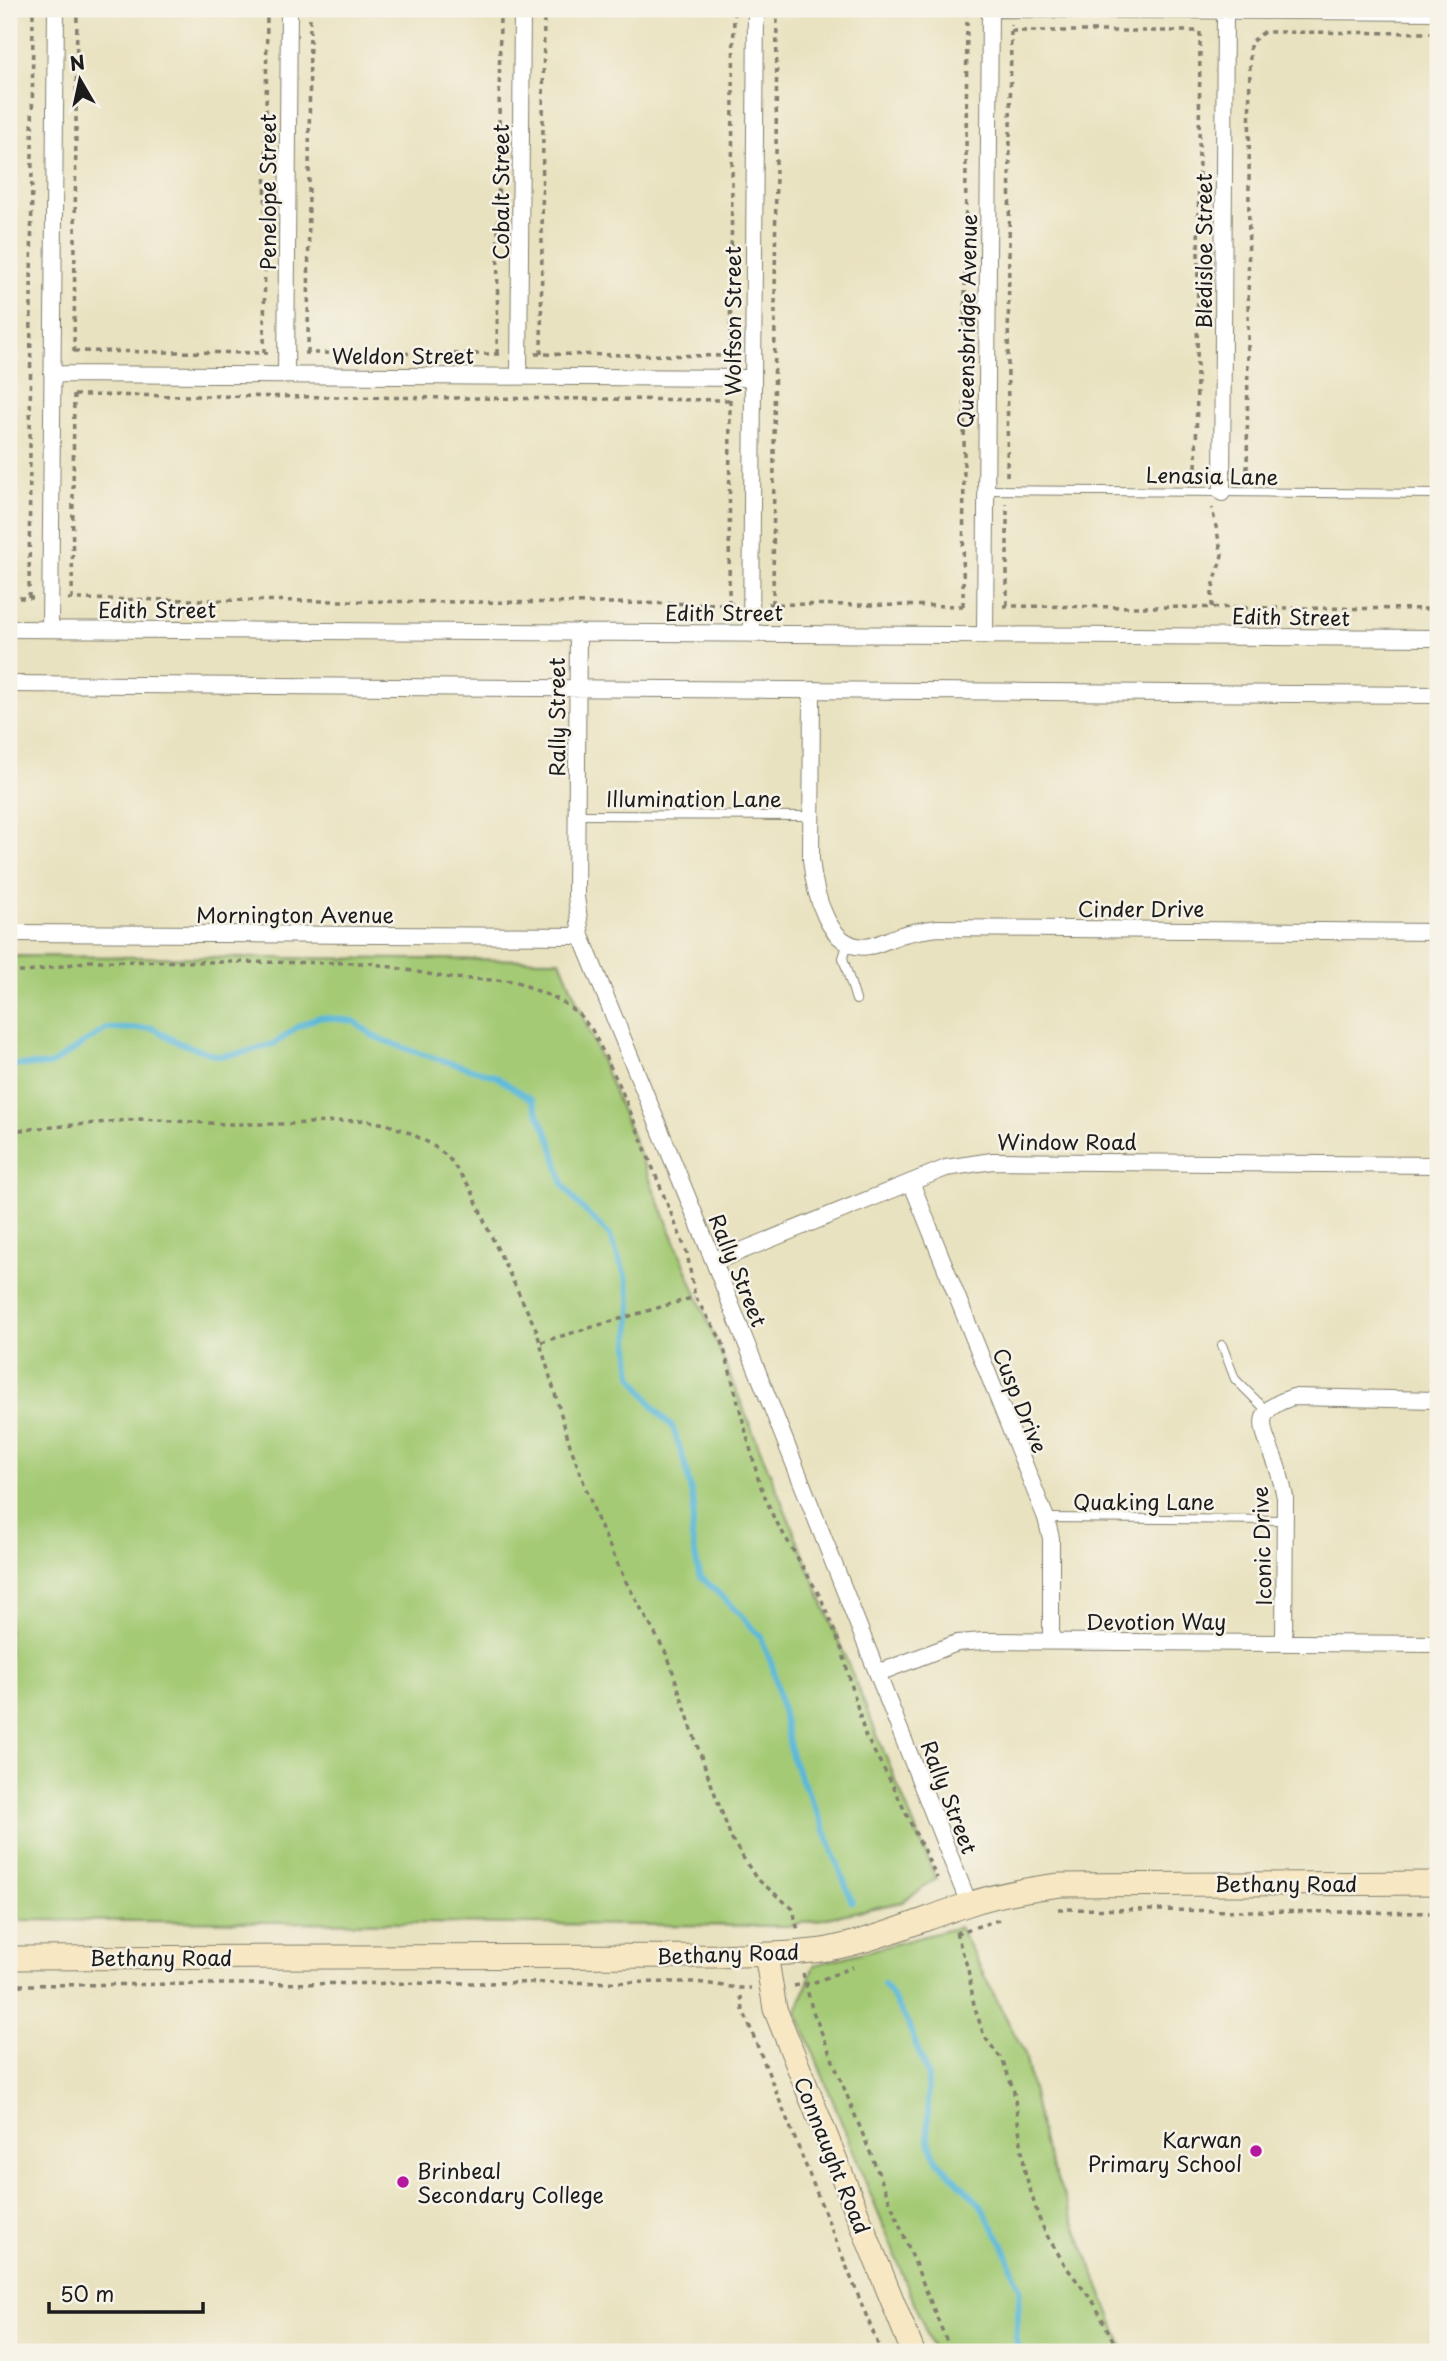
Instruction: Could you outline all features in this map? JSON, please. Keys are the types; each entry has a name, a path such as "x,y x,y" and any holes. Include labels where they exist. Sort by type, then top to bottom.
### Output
{"street":[{"path":"50,629 56,9"},
{"name":"Penelope Street","path":"286,375 289,9"},
{"name":"Cobalt Street","path":"519,376 522,9"},
{"name":"Wolfson Street","path":"751,634 756,9"},
{"name":"Queensbridge Avenue","path":"985,634 990,9"},
{"path":"998,9 1438,12"},
{"name":"Bledisloe Street","path":"1215,493 1225,10"},
{"name":"Weldon Street","path":"52,374 753,378"},
{"name":"Edith Street","path":"9,629 1438,638"},
{"name":"Rally Street","path":"578,632 576,896 581,936 878,1673 959,1907"},
{"path":"9,684 1438,695"},
{"path":"812,690 813,882 836,937 847,945"},
{"name":"Cinder Drive","path":"847,945 873,946 914,931 938,928 1438,932"},
{"name":"Mornington Avenue","path":"9,933 581,936"},
{"name":"Window Road","path":"713,1262 946,1168 992,1161 1438,1165"},
{"name":"Cusp Drive","path":"911,1182 1046,1518 1051,1538 1051,1641"},
{"path":"1267,1411 1278,1402 1293,1397 1438,1400"},
{"name":"Iconic Drive","path":"1267,1411 1261,1424 1282,1479 1285,1497 1284,1643"},
{"name":"Devotion Way","path":"878,1673 957,1643 984,1640 1438,1644"},
{"name":"Bethany Road","path":"9,1958 766,1954 830,1948 858,1941 959,1907 1021,1890 1088,1883 1438,1883"},
{"name":"Connaught Road","path":"766,1954 775,2009 913,2352"}],"lane":[{"name":"Lenasia Lane","path":"985,490 1437,494"},
{"name":"Illumination Lane","path":"577,815 811,816"},
{"path":"847,945 843,958 856,1000"},
{"path":"1222,1345 1235,1380 1267,1411"},
{"name":"Quaking Lane","path":"1046,1518 1284,1520"}],"path":[{"path":"29,598 33,9"},
{"path":"72,599 77,9"},
{"path":"264,353 267,9"},
{"path":"308,353 310,9"},
{"path":"497,354 500,9"},
{"path":"541,354 544,9"},
{"path":"730,356 734,9"},
{"path":"773,604 777,9"},
{"path":"962,606 967,9"},
{"path":"1007,606 1011,9"},
{"path":"1011,31 1200,32 1196,493"},
{"path":"1200,42 1250,43 1264,32 1438,33"},
{"path":"1247,493 1250,43"},
{"path":"9,598 1437,609 1438,180"},
{"path":"74,395 730,400"},
{"path":"1212,607 1212,591 1222,555 1215,493"},
{"path":"9,972 28,972 90,961 370,963 449,978 514,981 559,1000 578,1013 592,1030 619,1083 687,1253 695,1297 722,1341 759,1482 768,1505 787,1543 821,1598 842,1650 865,1735 923,1846 959,1907 974,2005 984,2036 1003,2062 1014,2092 1025,2172 1038,2216 1067,2268 1094,2304 1119,2352"},
{"path":"9,1131 141,1119 225,1124 362,1120 386,1124 410,1133 448,1157 466,1181 541,1342 570,1445 598,1521 625,1580 668,1657 732,1840 756,1878 793,1909 805,1984 813,2010 951,2352"},
{"path":"541,1342 695,1297"},
{"path":"741,1996 743,2010 881,2352"}],"green space":[{"path":"9,956 560,960 936,1879 902,1902 789,1926 9,1920"},
{"path":"959,1927 1025,2054 1043,2143 1125,2352 934,2352 797,2012 814,1965"}],"waterway":[{"path":"9,1065 50,1065 106,1029 153,1028 177,1042 218,1056 242,1053 276,1043 297,1027 319,1017 354,1021 375,1037 495,1076 532,1100 551,1141 563,1184 577,1203 610,1236 627,1280 631,1305 629,1346 632,1375 655,1409 673,1428 685,1464 694,1506 692,1538 699,1575 761,1637 773,1668 793,1761 822,1823 852,1902"},
{"path":"884,1984 907,2021 928,2076 928,2139 937,2160 980,2204 1003,2245 1020,2288 1016,2341 1019,2352"}],"place":[{"name":"Karwan Primary School","path":"1256,2151"},
{"name":"Brinbeal Secondary College","path":"403,2182"}]}
